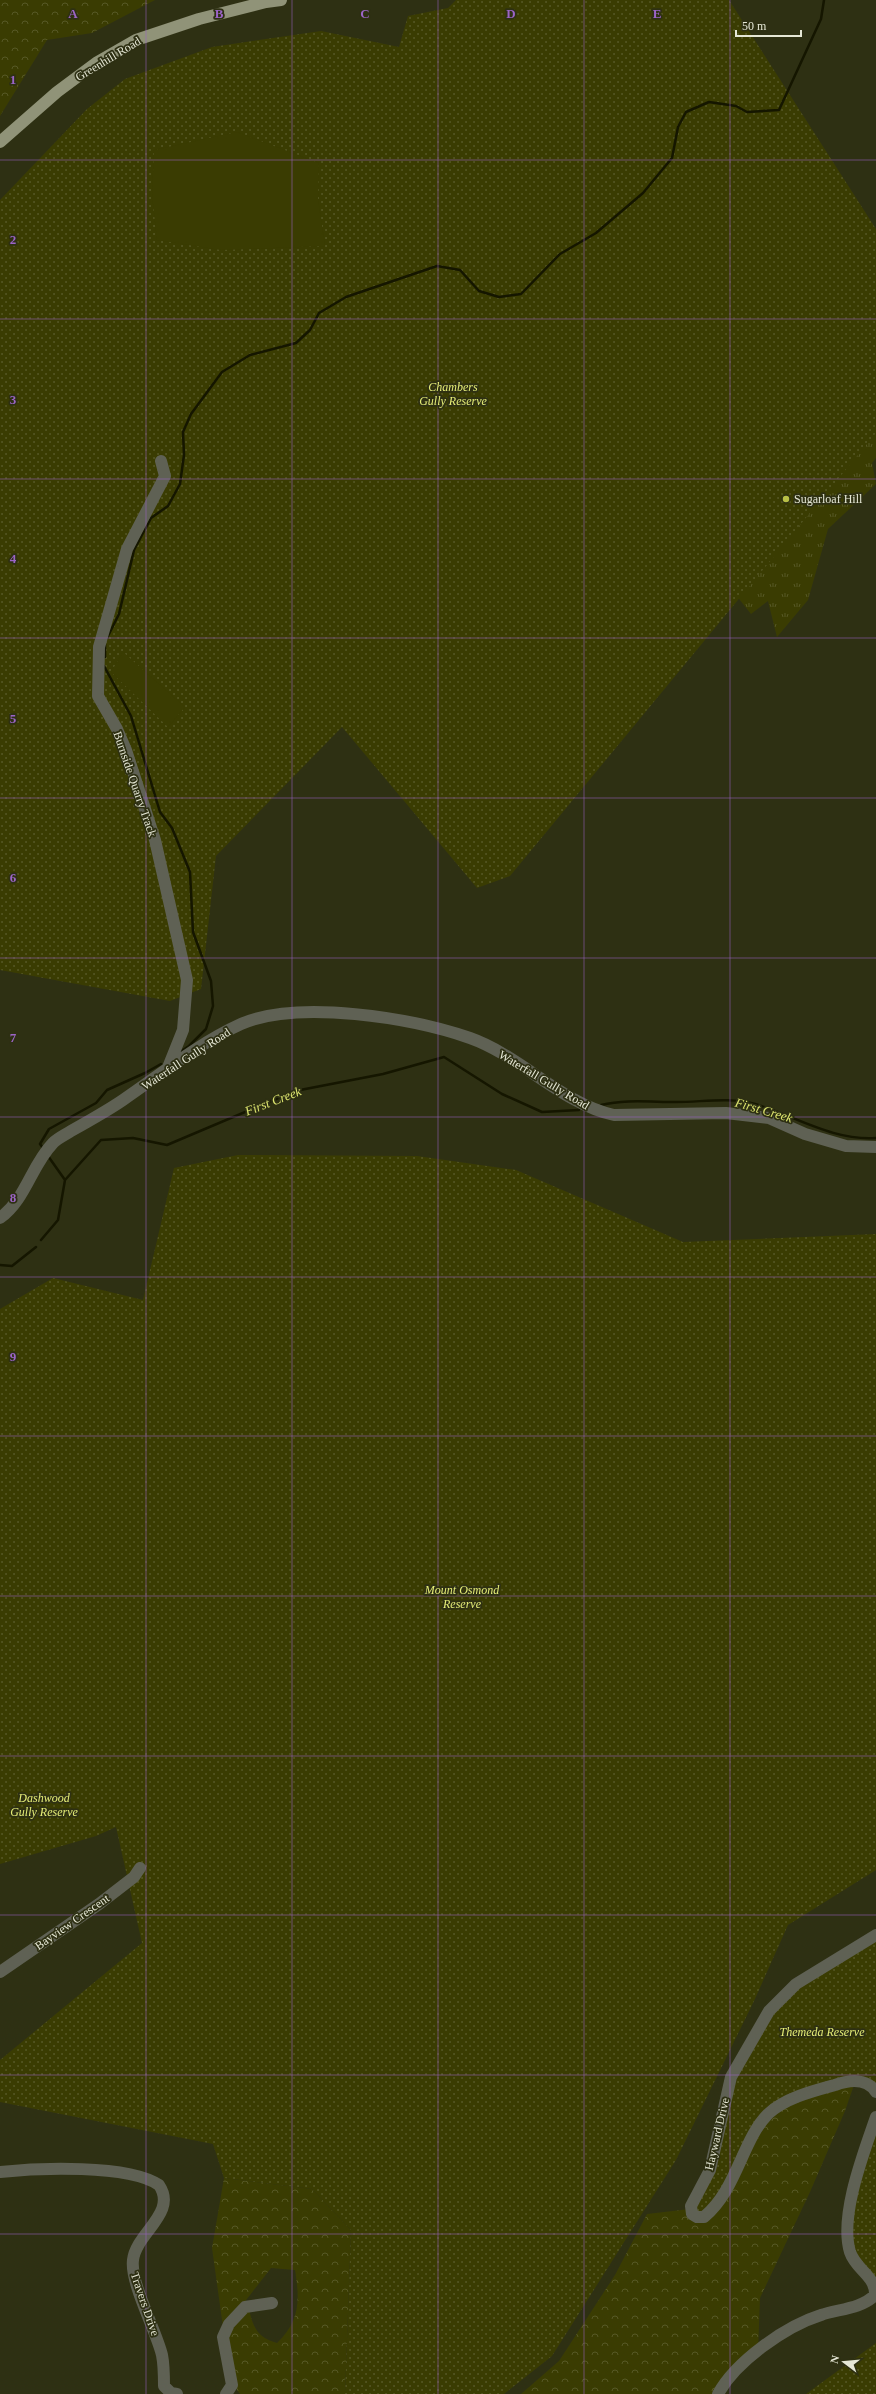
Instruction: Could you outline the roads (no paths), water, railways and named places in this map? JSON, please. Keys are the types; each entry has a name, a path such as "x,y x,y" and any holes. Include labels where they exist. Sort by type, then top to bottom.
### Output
{"main road":[{"name":"Greenhill Road","path":"0,142 57,92 96,63 136,40 199,19 266,2 281,0"}],"street":[{"name":"Burnside Quarry Track","path":"161,461 165,476 127,549 99,647 98,696 117,729 126,750 155,840 187,980 183,1030 167,1070"},
{"name":"Waterfall Gully Road","path":"0,1218 19,1200 42,1157 54,1142 120,1102 217,1036 242,1024 268,1016 300,1013 372,1016 419,1023 471,1039 514,1060 582,1103 600,1112 614,1115 726,1113 769,1118 805,1134 846,1146 876,1147"},
{"name":"Bayview Crescent","path":"0,1972 99,1904 134,1877 140,1868"},
{"name":"Hayward Drive","path":"876,1935 796,1984 769,2011 731,2077 710,2170 691,2206 692,2214 697,2217 704,2217 722,2196 757,2130 768,2114 777,2107 815,2090 846,2081 869,2084 876,2092"},
{"path":"718,2394 734,2373 791,2326 821,2314 862,2304 875,2295 876,2287 874,2280 864,2272 851,2253 848,2231 855,2177 876,2117"},
{"name":"Travers Drive","path":"0,2172 19,2170 102,2170 141,2177 158,2185 165,2200 163,2209 137,2245 133,2269 162,2357 164,2386 171,2393 178,2394"},
{"path":"228,2394 232,2385 223,2337 229,2324 245,2306 272,2302"}],"waterway":[{"path":"107,638 119,614 134,550 151,518 168,506 180,484 184,455 183,432 191,414 222,372 250,355 296,343 310,330 319,313 346,297 437,266 460,270 479,291 499,297 521,294 560,254 596,233 643,193 672,158 678,127 686,112 709,102 736,106 747,112 779,110 821,19 824,0"},
{"path":"105,644 105,657"},
{"path":"104,666 131,716 160,812 172,828 190,872 193,932 211,981 213,1006 206,1029 189,1046 180,1052"},
{"name":"First Creek","path":"41,1240 58,1220 65,1180 101,1140 133,1138 167,1145 295,1091 383,1074 444,1057 502,1094 542,1112 579,1110"},
{"path":"43,1148 40,1144 49,1129 96,1103 107,1090 161,1064"},
{"name":"First Creek","path":"601,1105 629,1101 676,1102 726,1100 745,1102 770,1109 829,1132 860,1138 876,1138"},
{"path":"48,1156 65,1180"},
{"name":"First Creek","path":"0,1265 12,1266 36,1247"}],"place":[{"name":"Sugarloaf Hill","path":"786,499"}],"park label":[{"name":"Chambers Gully Reserve","path":"453,394"},
{"name":"Mount Osmond Reserve","path":"462,1597"},
{"name":"Dashwood Gully Reserve","path":"44,1805"},
{"name":"Themeda Reserve","path":"822,2032"}]}
